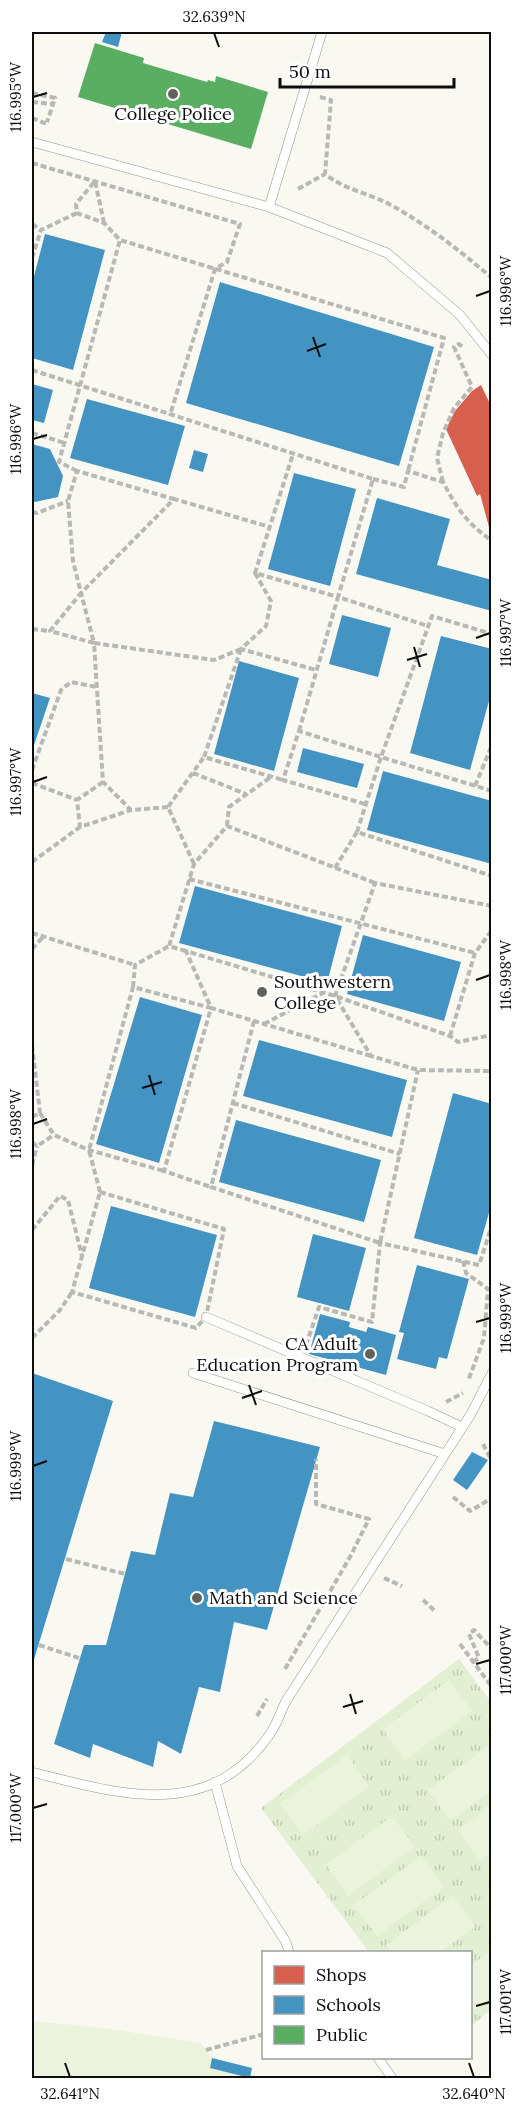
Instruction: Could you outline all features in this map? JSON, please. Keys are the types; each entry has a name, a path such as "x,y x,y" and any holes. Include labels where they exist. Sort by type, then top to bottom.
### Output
{"lane":[{"path":"269,207 322,32"},
{"path":"32,142 269,207 387,253 460,315 492,355"},
{"path":"206,1317 462,1427"},
{"path":"193,1373 446,1454"},
{"path":"32,1772 109,1792 155,1796 189,1793 215,1782 244,1765 271,1733 286,1701 446,1454 492,1374"},
{"path":"215,1782 237,1866 286,1941 288,1951"},
{"path":"379,2059 392,2079"}],"path":[{"path":"32,93 55,98 45,133"},
{"path":"320,97 331,100 325,174"},
{"path":"32,102 53,104"},
{"path":"32,118 47,122"},
{"path":"32,163 240,224 227,262 215,269 170,415"},
{"path":"298,189 325,174"},
{"path":"325,174 334,181 408,214 464,253 492,278"},
{"path":"77,213 76,204 95,181"},
{"path":"95,181 104,223"},
{"path":"32,258 41,230 77,213 104,223 120,240 444,338 404,487 293,454 32,370"},
{"path":"32,224 41,230"},
{"path":"120,240 59,462 77,471 270,526"},
{"path":"466,350 459,344 454,347 472,387 454,408 443,433 437,458 443,482 455,504 472,526 492,541"},
{"path":"32,433 65,443"},
{"path":"32,629 50,631 94,643 214,660 241,649 266,626 271,601 255,573 293,454"},
{"path":"77,471 68,501 73,561 94,643 103,782 131,810"},
{"path":"408,471 443,482"},
{"path":"284,780 373,479"},
{"path":"50,631 81,593 174,499"},
{"path":"32,512 37,513 68,501"},
{"path":"255,573 428,626"},
{"path":"335,868 357,832 381,757 432,616 492,634"},
{"path":"241,649 316,670"},
{"path":"32,862 81,827 131,810 168,807 204,757 241,649"},
{"path":"32,770 61,690 71,682 97,687"},
{"path":"299,731 492,791"},
{"path":"475,786 492,745"},
{"path":"204,757 365,804"},
{"path":"193,773 247,794"},
{"path":"32,933 135,965 169,946 194,864 227,826 229,807 271,776"},
{"path":"77,801 103,782"},
{"path":"32,783 77,801"},
{"path":"77,801 81,827"},
{"path":"168,807 194,864"},
{"path":"227,826 375,883 492,906"},
{"path":"357,832 492,876"},
{"path":"189,879 475,953"},
{"path":"335,996 375,883"},
{"path":"450,1036 475,953 492,930"},
{"path":"32,949 43,937"},
{"path":"169,946 335,996 450,1036 458,1042 492,1035"},
{"path":"164,1171 211,1008 186,951"},
{"path":"32,1338 60,1310 72,1292 100,1192 89,1150 133,987 135,965"},
{"path":"133,987 418,1070 492,1071"},
{"path":"263,1024 323,993"},
{"path":"335,996 371,1056"},
{"path":"211,1187 254,1021"},
{"path":"32,1045 40,1113 54,1135 89,1150 164,1171 380,1243 479,1265 492,1225"},
{"path":"302,1359 319,1307 372,1322 380,1243 418,1070"},
{"path":"232,1103 400,1154"},
{"path":"32,1117 40,1113"},
{"path":"32,1165 37,1146 54,1135"},
{"path":"32,1142 37,1146"},
{"path":"72,1292 196,1328 206,1317 224,1230 100,1192"},
{"path":"32,1230 60,1196 68,1200 82,1257"},
{"path":"463,1261 466,1273 488,1289 484,1338 467,1382"},
{"path":"428,1411 463,1393"},
{"path":"483,1444 492,1461"},
{"path":"281,1676 350,1557 369,1519 316,1504 316,1460"},
{"path":"453,1497 470,1511 492,1498"},
{"path":"66,1559 125,1574"},
{"path":"383,1577 402,1586"},
{"path":"423,1600 436,1612"},
{"path":"473,1662 479,1658 469,1634 474,1630 492,1649"},
{"path":"459,1644 492,1687"},
{"path":"39,1645 79,1658"},
{"path":"257,1716 270,1695"},
{"path":"206,2050 262,2035"}],"green space":[{"path":"459,1659 491,1702 491,2010 472,2025 472,1951 368,1951 261,1808"},
{"path":"449,1680 472,1711 405,1760 383,1729"},
{"path":"491,1744 491,1791 450,1821 428,1790"},
{"path":"347,1755 369,1786 303,1835 280,1804"},
{"path":"491,1805 491,1853 480,1861 458,1830"},
{"path":"392,1816 415,1847 348,1896 326,1865"},
{"path":"421,1856 444,1887 377,1936 354,1905"},
{"path":"453,1896 475,1927 442,1951 390,1951 386,1945"},
{"path":"492,1950 491,1996 472,2011 472,1964"},
{"path":"32,2021 103,2028 200,2043 221,2066 260,2078 32,2078"}],"building: Shops":[{"path":"481,385 492,408 492,526 489,527 480,494 477,496 446,429 455,411 472,391"}],"building: Schools":[{"path":"106,32 122,32 118,47 102,42"},
{"path":"45,234 105,250 73,370 32,358 32,284"},
{"path":"220,282 434,347 399,466 186,403"},
{"path":"32,384 53,390 44,423 32,420"},
{"path":"87,399 185,426 168,485 70,458"},
{"path":"32,444 50,449 63,476 58,497 32,501"},
{"path":"194,450 208,454 203,472 189,468"},
{"path":"294,473 356,489 330,586 268,569"},
{"path":"377,498 450,519 437,565 492,580 492,611 356,574"},
{"path":"342,615 391,628 378,677 329,664"},
{"path":"441,636 492,649 492,690 470,770 410,753"},
{"path":"239,661 299,678 274,771 214,754"},
{"path":"32,693 50,698 32,751"},
{"path":"303,748 364,764 357,788 297,772"},
{"path":"383,771 492,801 492,864 367,830"},
{"path":"195,886 342,926 327,983 179,943"},
{"path":"363,935 461,962 444,1021 347,994"},
{"path":"140,997 202,1015 159,1163 96,1144"},
{"path":"259,1040 407,1080 392,1137 243,1096"},
{"path":"453,1093 492,1104 492,1202 477,1255 414,1238"},
{"path":"236,1120 381,1160 364,1222 219,1182"},
{"path":"111,1206 217,1235 195,1317 89,1288"},
{"path":"313,1234 366,1248 349,1311 297,1297"},
{"path":"417,1265 469,1279 447,1359 439,1357 436,1369 397,1359 404,1333 399,1332"},
{"path":"320,1314 350,1322 349,1327 366,1332 368,1327 396,1335 386,1375 309,1354"},
{"path":"32,1373 113,1401 32,1666"},
{"name":"Math and Science","path":"214,1421 320,1447 267,1630 234,1622 220,1692 199,1687 181,1754 158,1741 153,1767 93,1744 90,1758 54,1744 84,1645 106,1645 131,1551 155,1555 170,1493 193,1497"},
{"path":"472,1452 488,1460 467,1490 453,1480"},
{"path":"212,2058 252,2068 250,2078 210,2068"}],"building: Public":[{"name":"College Police","path":"95,43 144,58 143,63 207,82 208,80 215,82 216,76 268,92 251,149 78,97"}],"place":[{"name":"College Police","path":"173,94"},
{"name":"Southwestern College","path":"262,992"},
{"name":"CA Adult Education Program","path":"370,1354"},
{"name":"Math and Science","path":"197,1598"}]}
